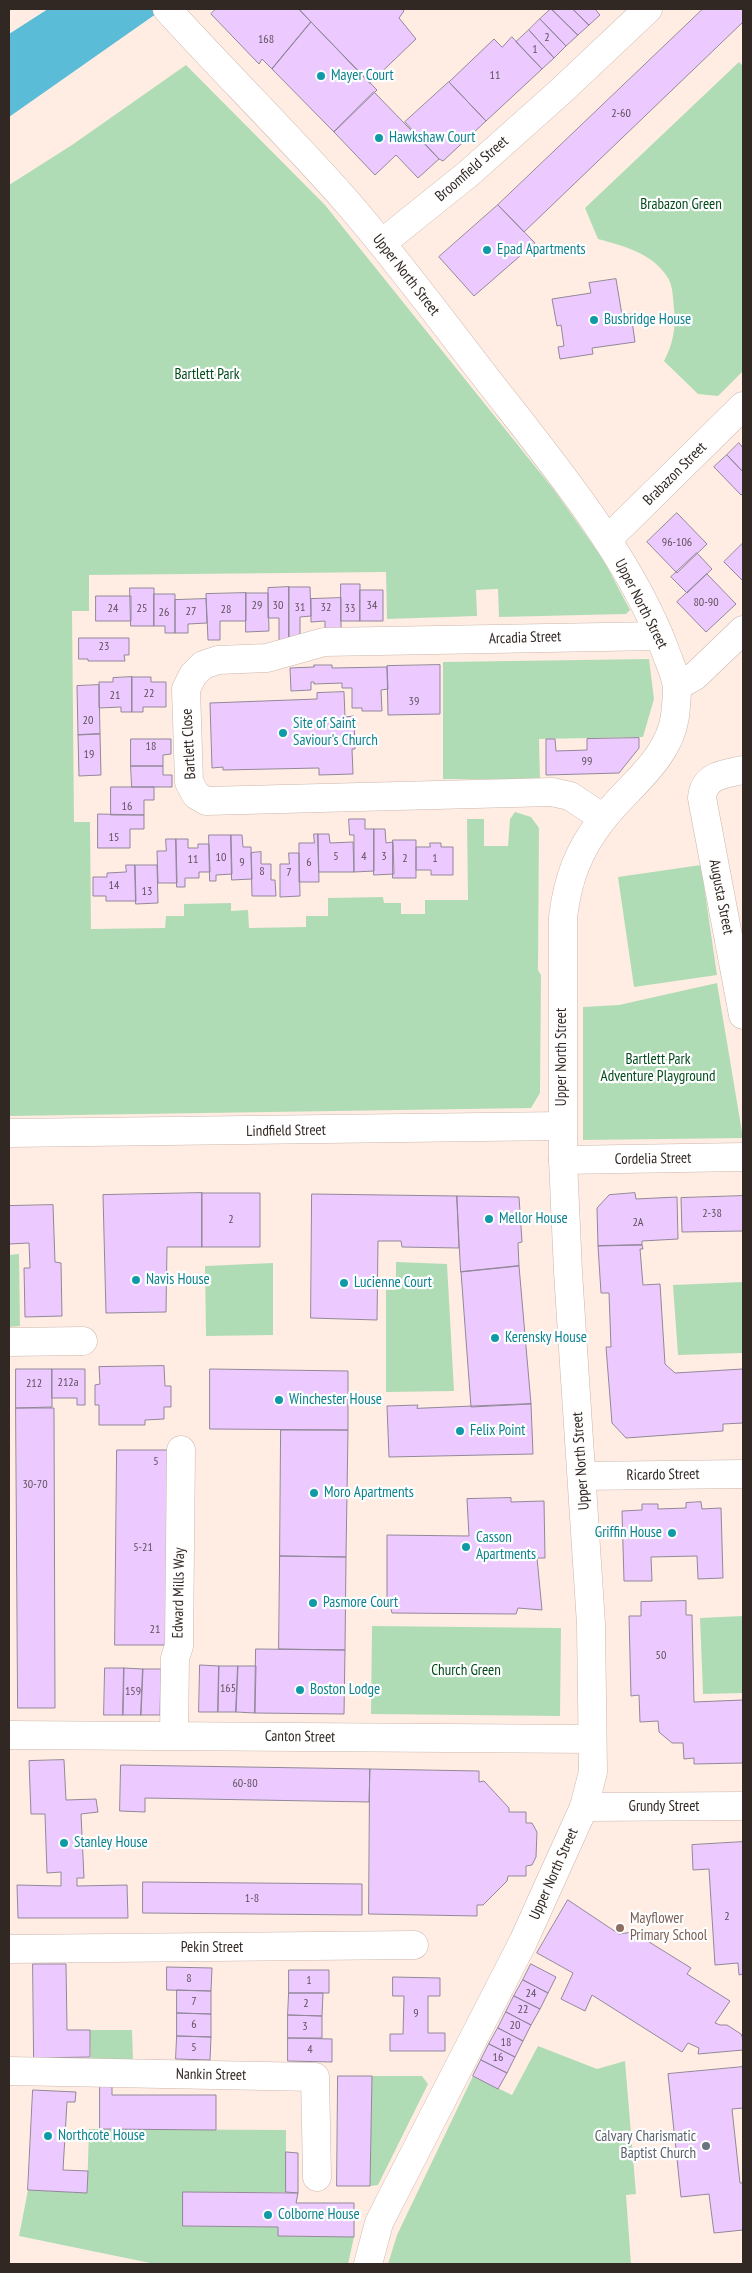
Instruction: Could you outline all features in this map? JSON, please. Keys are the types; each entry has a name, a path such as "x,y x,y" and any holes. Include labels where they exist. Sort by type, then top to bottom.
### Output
{"street":[{"name":"Upper North Street","path":"167,9 339,193 382,243 551,462 607,540 638,591 659,636 677,686 675,718 668,740 659,755 603,818 575,863 567,889 563,917 563,1160 568,1272 583,1476 591,1624 592,1772 584,1807 523,1942 386,2208 368,2264"},
{"name":"Broomfield Street","path":"382,243 468,174 560,92 648,9"},
{"name":"Brabazon Street","path":"607,540 743,406"},
{"path":"677,686 695,676 743,630"},
{"name":"Arcadia Street","path":"390,640 659,636"},
{"name":"Bartlett Close","path":"390,640 324,642 267,658 218,660 203,664 193,674 186,689 189,782 196,795 206,800 221,802 552,792 570,796 603,818"},
{"name":"Augusta Street","path":"743,770 709,780 703,789 702,798 743,1015"},
{"name":"Lindfield Street","path":"9,1133 562,1126"},
{"name":"Cordelia Street","path":"563,1160 743,1157"},
{"path":"9,1342 82,1341"},
{"name":"Edward Mills Way","path":"174,1736 175,1658 179,1646 181,1450"},
{"name":"Ricardo Street","path":"583,1476 743,1474"},
{"name":"Canton Street","path":"9,1735 592,1739"},
{"name":"Grundy Street","path":"584,1807 743,1806"},
{"name":"Pekin Street","path":"9,1949 414,1944"},
{"name":"Nankin Street","path":"9,2071 315,2077 317,2177"}],"green space":[{"name":"Brabazon Green","path":"739,62 743,66 743,371 718,396 698,394 664,361 672,342 675,316 671,285 662,269 637,252 598,239 585,208"},
{"name":"Bartlett Park","path":"186,65 325,205 554,490 603,559 630,610 626,614 499,617 498,589 476,590 477,616 387,619 386,572 89,575 89,611 72,611 74,822 90,822 91,929 165,928 166,916 184,916 184,904 231,903 231,911 248,910 249,928 306,927 306,916 328,916 328,898 383,897 384,903 401,903 401,914 425,914 425,900 468,900 467,819 484,819 484,846 508,846 510,819 515,812 531,817 539,828 538,970 541,975 540,1093 531,1108 9,1116 9,185 72,145"},
{"path":"649,659 654,699 643,737 539,739 540,780 443,779 443,662"},
{"path":"701,865 717,975 634,987 618,877"},
{"name":"Bartlett Park Adventure Playground","path":"717,983 743,1138 583,1140 583,1007 619,1005"},
{"path":"19,1254 20,1326 9,1327 9,1255"},
{"path":"396,1262 447,1264 454,1391 386,1392 386,1290 396,1290"},
{"path":"273,1263 273,1335 206,1336 205,1266"},
{"path":"743,1282 743,1353 678,1355 673,1285"},
{"path":"743,1616 743,1693 703,1694 700,1618"},
{"name":"Church Green","path":"372,1626 561,1628 560,1716 371,1714"},
{"path":"90,2030 132,2030 133,2061 91,2062"},
{"path":"538,2046 597,2069 625,2061 636,2194 626,2195 631,2264 388,2264 397,2235 473,2076 512,2095"},
{"path":"372,2076 422,2076 428,2084 378,2185 370,2186"},
{"path":"89,2129 286,2130 286,2192 183,2192 183,2226 278,2227 278,2236 354,2237 348,2264 155,2264 19,2236 28,2190 87,2193"}],"water":[{"path":"48,9 163,9 9,117 9,34"}],"building":[{"path":"216,9 299,9 311,22 272,69 262,59 259,64 211,14"},
{"path":"299,9 402,9 404,11 399,18 416,39 370,83"},
{"path":"551,9 578,35 566,46 540,19"},
{"path":"552,9 573,9 589,25 578,35"},
{"path":"573,9 595,9 600,15 589,25"},
{"path":"703,9 743,9 743,22 524,232 498,205"},
{"path":"540,19 566,46 554,58 529,30"},
{"name":"Mayer Court","path":"311,22 377,90 334,132 272,69"},
{"path":"529,30 554,58 542,69 516,42"},
{"path":"512,37 542,69 486,121 449,82 494,39 502,47"},
{"path":"449,82 486,121 443,161 405,122"},
{"name":"Hawkshaw Court","path":"374,92 439,159 418,178 396,155 375,175 334,132"},
{"name":"Epad Apartments","path":"498,205 535,243 474,296 439,257"},
{"name":"Busbridge House","path":"616,279 622,315 631,314 635,342 592,348 593,354 560,359 558,347 564,346 561,325 557,326 552,299 591,293 589,283"},
{"path":"739,443 743,448 743,472 727,455"},
{"path":"727,455 743,472 743,493 741,495 714,467"},
{"path":"677,513 707,544 677,573 647,542"},
{"path":"743,543 743,581 724,562"},
{"path":"697,553 712,569 687,593 671,577"},
{"path":"707,574 736,604 706,632 677,602"},
{"path":"341,584 360,584 360,621 341,621"},
{"path":"289,587 289,642 279,642 279,618 268,618 268,588"},
{"path":"289,587 310,587 311,616 300,617 300,642 289,642"},
{"path":"130,588 154,588 154,626 131,626"},
{"path":"360,590 383,590 383,621 360,621"},
{"path":"246,593 246,621 220,621 220,640 208,640 206,594"},
{"path":"246,593 268,593 269,631 246,632"},
{"path":"154,594 175,594 175,633 165,633 165,626 154,626"},
{"path":"96,596 131,596 131,621 96,621"},
{"path":"341,598 341,633 325,634 325,621 311,622 311,599"},
{"path":"206,599 207,623 188,624 188,633 175,633 175,600"},
{"path":"79,638 129,638 129,655 124,655 125,661 88,661 88,659 79,659"},
{"path":"314,665 332,665 332,668 387,667 388,689 381,690 382,711 362,711 362,708 352,708 352,688 342,688 342,683 314,684 314,682 311,682 311,690 291,691 290,668 314,667"},
{"path":"440,665 440,714 388,715 387,666"},
{"path":"132,677 132,712 121,712 121,707 99,708 99,682 113,682 113,678"},
{"path":"132,677 151,677 151,682 166,682 166,707 143,707 143,712 132,712"},
{"path":"99,685 100,734 78,735 77,686"},
{"name":"Site of Saint Saviour's Church","path":"344,692 345,717 354,716 355,749 352,749 353,774 319,775 319,768 223,770 223,767 212,768 210,703 317,699 317,693"},
{"path":"100,734 101,775 79,776 78,735"},
{"path":"639,738 639,748 619,773 546,775 546,739 555,739 556,751 587,750 587,739"},
{"path":"131,739 171,739 171,754 163,755 163,766 131,766"},
{"path":"131,766 163,766 163,775 172,775 172,787 132,787"},
{"path":"111,787 154,787 154,800 144,800 144,815 111,815"},
{"path":"98,814 144,815 144,829 130,829 130,848 98,848"},
{"path":"349,819 365,819 365,829 374,829 374,871 354,872 354,835 350,835"},
{"path":"374,829 385,829 386,843 393,842 394,874 374,875"},
{"path":"314,834 318,834 319,882 299,882 299,843 314,843"},
{"path":"318,834 329,834 330,843 353,842 354,872 319,872"},
{"path":"209,835 231,835 232,874 216,875 216,881 210,881"},
{"path":"231,835 242,835 243,847 251,847 252,879 232,880"},
{"path":"166,839 176,839 177,883 158,883 157,851 166,851"},
{"path":"176,839 188,839 188,848 198,848 198,844 209,844 210,872 199,872 199,878 185,878 185,887 177,887"},
{"path":"393,840 416,840 416,878 393,878"},
{"path":"430,843 441,843 441,847 453,847 453,875 431,875 431,870 416,870 416,847 430,847"},
{"path":"261,852 261,864 271,864 271,880 275,880 276,896 252,896 251,853"},
{"path":"289,853 299,853 300,896 280,897 280,864 289,864"},
{"path":"126,865 135,865 136,901 106,901 106,896 93,896 93,877 107,877 107,873 126,872"},
{"path":"135,865 157,865 158,903 136,904"},
{"name":"Navis House","path":"202,1193 202,1247 167,1247 166,1312 106,1313 103,1195"},
{"path":"202,1193 260,1193 260,1247 202,1247"},
{"path":"635,1193 636,1199 677,1197 678,1239 642,1241 642,1245 598,1246 597,1208 609,1195"},
{"name":"Lucienne Court","path":"312,1194 457,1196 459,1248 402,1247 401,1241 378,1241 377,1320 311,1318"},
{"name":"Mellor House","path":"457,1196 519,1197 522,1242 518,1243 519,1266 461,1272"},
{"path":"743,1196 743,1231 682,1232 681,1198"},
{"path":"53,1205 55,1262 61,1263 62,1316 25,1317 24,1268 30,1268 29,1243 9,1244 9,1206"},
{"path":"642,1245 643,1249 640,1249 643,1285 660,1284 665,1364 675,1373 743,1369 743,1423 723,1424 723,1431 626,1438 612,1423 606,1347 611,1347 609,1293 601,1293 598,1246"},
{"name":"Kerensky House","path":"519,1266 531,1404 471,1407 461,1272"},
{"path":"164,1366 165,1386 171,1386 171,1407 164,1407 164,1419 145,1420 145,1425 99,1425 99,1405 95,1405 95,1385 100,1384 99,1367"},
{"path":"16,1369 52,1369 52,1407 16,1408"},
{"path":"52,1369 85,1369 85,1405 77,1405 77,1398 52,1398"},
{"name":"Winchester House","path":"210,1369 348,1371 348,1430 210,1429"},
{"name":"Felix Point","path":"531,1404 533,1454 389,1457 387,1406 418,1405 417,1408"},
{"path":"16,1408 54,1408 55,1708 18,1708"},
{"name":"Moro Apartments","path":"281,1430 348,1430 346,1557 280,1556"},
{"path":"117,1450 170,1450 168,1645 115,1645"},
{"name":"Casson Apartments","path":"511,1498 511,1502 544,1501 545,1558 537,1558 542,1610 518,1608 516,1614 392,1613 391,1609 387,1608 387,1535 469,1536 467,1499"},
{"name":"Griffin House","path":"701,1502 702,1509 721,1508 723,1578 698,1579 697,1556 651,1557 652,1581 624,1581 622,1511 642,1510 642,1504 658,1504 658,1509 686,1508 686,1503"},
{"name":"Pasmore Court","path":"280,1556 346,1557 345,1650 279,1649"},
{"path":"686,1601 686,1615 692,1615 694,1702 743,1700 743,1763 694,1764 694,1758 684,1759 683,1743 672,1743 659,1732 658,1721 640,1722 639,1695 631,1696 629,1616 641,1616 641,1602"},
{"name":"Boston Lodge","path":"256,1649 345,1650 344,1714 255,1713"},
{"path":"200,1665 219,1666 218,1712 199,1712"},
{"path":"219,1666 238,1666 236,1712 218,1712"},
{"path":"238,1666 256,1666 255,1713 236,1712"},
{"path":"105,1668 124,1668 123,1715 104,1715"},
{"path":"124,1668 143,1669 141,1715 123,1715"},
{"path":"143,1669 161,1669 160,1715 141,1715"},
{"name":"Stanley House","path":"64,1760 66,1800 96,1799 98,1812 81,1814 84,1878 77,1878 77,1886 127,1885 128,1918 18,1918 17,1885 61,1886 61,1872 47,1873 45,1814 31,1814 29,1761"},
{"path":"121,1765 370,1769 369,1802 145,1798 145,1812 120,1811"},
{"path":"370,1769 479,1771 479,1782 484,1781 509,1808 509,1812 526,1812 526,1823 532,1823 537,1832 536,1857 532,1865 526,1866 526,1876 508,1876 507,1881 483,1905 477,1905 477,1916 369,1914"},
{"path":"743,1842 743,1974 739,1975 738,1963 715,1965 709,1869 693,1870 692,1845"},
{"path":"143,1882 362,1884 362,1915 143,1913"},
{"path":"568,1900 619,1934 633,1932 691,1968 687,1974 730,2001 715,2023 727,2025 741,2034 743,2050 698,2054 699,2048 688,2043 682,2052 592,1995 585,2011 561,1999 573,1973 537,1953"},
{"path":"33,1964 66,1964 67,2030 90,2030 90,2057 34,2058"},
{"path":"531,1964 556,1977 548,1993 523,1980"},
{"path":"167,1967 212,1968 211,1991 167,1990"},
{"path":"289,1970 329,1970 329,1993 289,1993"},
{"path":"393,1977 440,1978 440,1996 428,1996 428,2033 445,2033 445,2051 390,2051 390,2034 403,2034 404,1996 393,1996"},
{"path":"523,1980 548,1993 540,2009 514,1996"},
{"path":"177,1990 211,1991 211,2014 177,2013"},
{"path":"289,1993 323,1993 322,2016 288,2015"},
{"path":"514,1996 540,2009 531,2025 506,2012"},
{"path":"506,2012 531,2025 523,2041 498,2028"},
{"path":"177,2013 211,2014 211,2037 177,2036"},
{"path":"288,2015 322,2016 322,2038 288,2038"},
{"path":"498,2028 523,2041 515,2057 489,2044"},
{"path":"177,2036 211,2037 210,2060 176,2059"},
{"path":"288,2038 332,2039 332,2062 288,2061"},
{"path":"489,2044 515,2057 507,2073 481,2060"},
{"path":"481,2060 507,2073 498,2089 473,2076"},
{"name":"Calvary Charismatic Baptist Church","path":"743,2067 743,2108 732,2109 740,2183 743,2183 743,2230 714,2233 709,2194 681,2197 668,2074"},
{"path":"338,2076 372,2076 370,2186 337,2186"},
{"path":"100,2086 112,2086 112,2095 216,2095 216,2130 100,2129"},
{"name":"Northcote House","path":"33,2090 76,2092 75,2102 67,2102 63,2170 88,2171 87,2193 28,2190"},
{"path":"286,2152 298,2153 298,2193 286,2192"},
{"name":"Colborne House","path":"183,2192 298,2193 296,2203 354,2203 354,2237 278,2236 278,2227 183,2226"}],"place":[{"name":"Mayer Court","path":"321,76"},
{"name":"Hawkshaw Court","path":"379,138"},
{"name":"Epad Apartments","path":"487,250"},
{"name":"Busbridge House","path":"594,320"},
{"name":"Site of Saint Saviour's Church","path":"283,733"},
{"name":"Mellor House","path":"489,1219"},
{"name":"Navis House","path":"136,1280"},
{"name":"Lucienne Court","path":"344,1283"},
{"name":"Kerensky House","path":"495,1338"},
{"name":"Winchester House","path":"279,1400"},
{"name":"Felix Point","path":"460,1431"},
{"name":"Moro Apartments","path":"314,1493"},
{"name":"Griffin House","path":"672,1533"},
{"name":"Casson Apartments","path":"466,1547"},
{"name":"Pasmore Court","path":"313,1603"},
{"name":"Boston Lodge","path":"300,1690"},
{"name":"Stanley House","path":"64,1843"},
{"name":"Mayflower Primary School","path":"620,1928"},
{"name":"Northcote House","path":"48,2136"},
{"name":"Calvary Charismatic Baptist Church","path":"706,2146"},
{"name":"Colborne House","path":"268,2215"}]}
